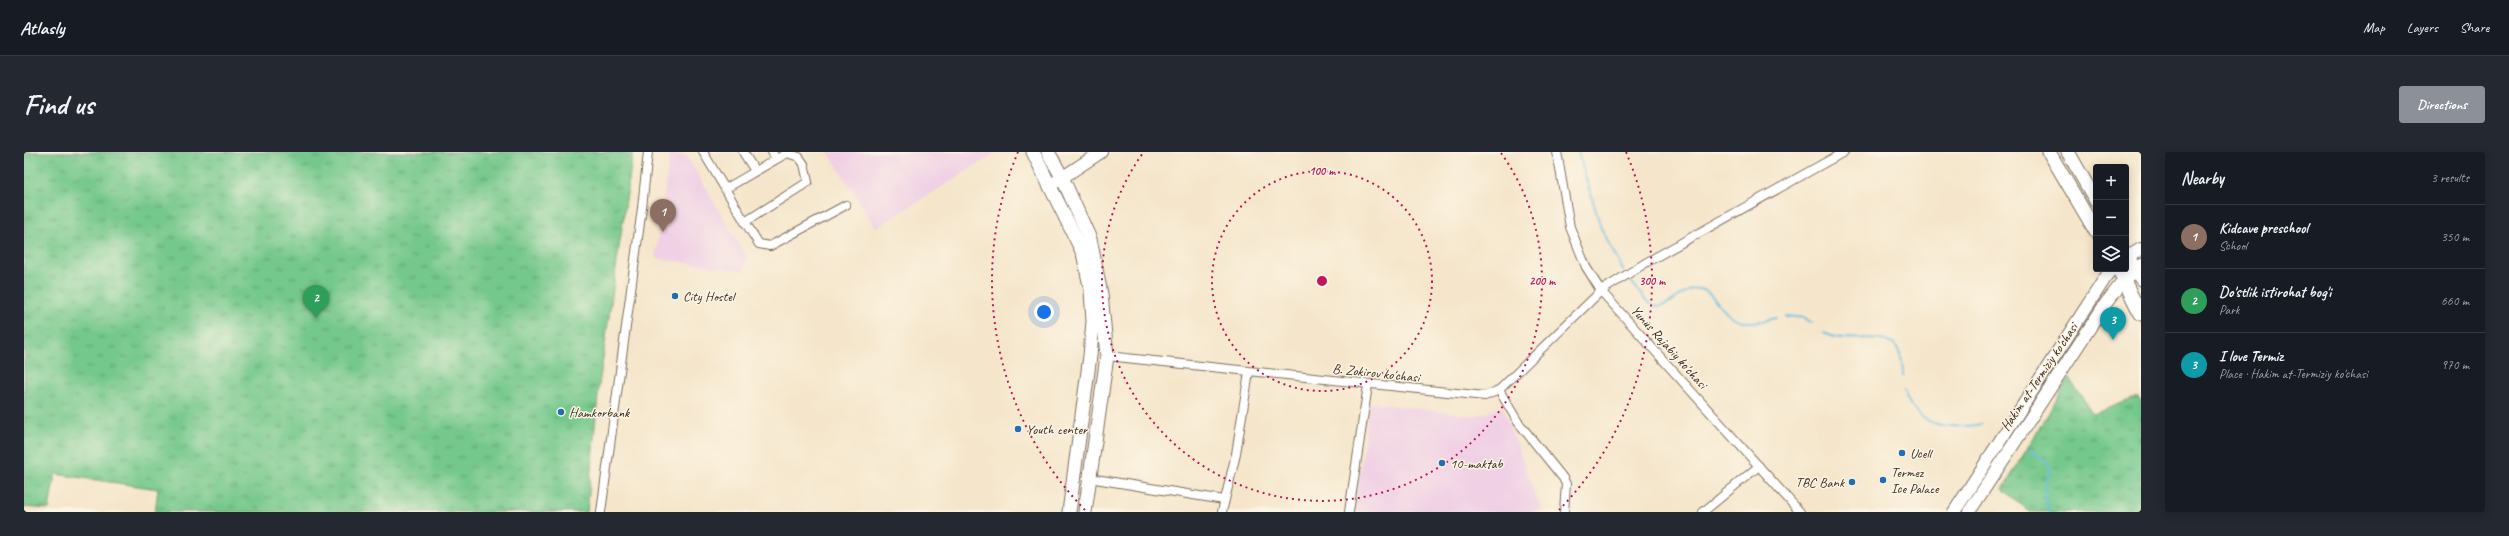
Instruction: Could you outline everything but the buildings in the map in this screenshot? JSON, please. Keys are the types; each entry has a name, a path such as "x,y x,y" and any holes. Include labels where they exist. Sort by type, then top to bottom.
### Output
{"main road":[{"path":"1033,152 1051,185 1083,253 1088,269 1093,321 1090,356 1069,512"},
{"path":"1048,152 1062,177 1090,240 1102,294 1107,356 1085,512"},
{"path":"1051,185 1101,152"},
{"path":"2049,152 2093,227"},
{"path":"2068,152 2095,200"},
{"path":"2129,255 2141,249"},
{"path":"2129,258 2139,271"},
{"name":"Hakim at-Termiziy ko'chasi","path":"1969,512 2121,274 2139,271"},
{"name":"Hakim at-Termiziy ko'chasi","path":"1954,512 2109,272"},
{"path":"2121,274 2129,296 2141,314"}],"street":[{"path":"601,512 642,208 648,152"},
{"path":"703,152 760,244 770,246 846,205"},
{"path":"743,152 755,171"},
{"name":"Yunus Rajabiy ko'chasi","path":"1557,152 1570,227 1586,267 1601,291 1800,512"},
{"name":"B. Zokirov ko'chasi","path":"1107,356 1476,397 1485,396 1499,390 1601,291 1647,262 1844,152"},
{"path":"725,189 755,171 774,156 787,153 799,156 804,164 808,182 745,222"},
{"path":"1222,512 1236,454 1248,372"},
{"path":"1349,512 1368,385"},
{"path":"1499,390 1518,422 1563,478 1566,484 1564,512"},
{"path":"1703,512 1759,466"},
{"path":"1090,478 1224,500"}],"shaded area":[{"path":"828,152 997,152 876,228"},
{"path":"670,154 687,156 746,256 744,271 655,258"},
{"name":"10-maktab","path":"1369,402 1475,416 1503,407 1541,510 1531,512 1355,512"}],"green space":[{"path":"24,152 633,152 599,385 587,512 155,512 158,489 55,474 49,509 24,507"},
{"path":"2069,378 2093,414 2138,397 2141,401 2141,512 2030,512 2003,489"}],"waterway":[{"path":"1578,152 1601,228 1623,270"},
{"path":"1630,280 1645,300 1655,306 1662,306 1690,290 1698,289 1708,292 1726,313 1739,320 1753,322 1776,318"},
{"path":"1786,316 1805,318 1812,323"},
{"path":"1824,333 1837,337 1876,338 1887,341 1895,346 1901,358 1903,376"},
{"path":"1904,391 1910,404 1917,413 1936,424 1946,426 1970,426 1982,424"},
{"path":"2029,449 2045,460 2050,468 2045,489 2048,512"}],"place":[{"name":"Kidcave preschool","path":"663,232"},
{"name":"City Hostel","path":"675,296"},
{"name":"Do'stlik istirohat bog'i","path":"316,318"},
{"name":"I love Termiz","path":"2113,340"},
{"name":"Hamkorbank","path":"561,412"},
{"name":"Youth center","path":"1018,429"},
{"name":"Ucell","path":"1902,453"},
{"name":"10-maktab","path":"1442,463"},
{"name":"Termez Ice Palace","path":"1883,480"},
{"name":"TBC Bank","path":"1852,482"}]}
